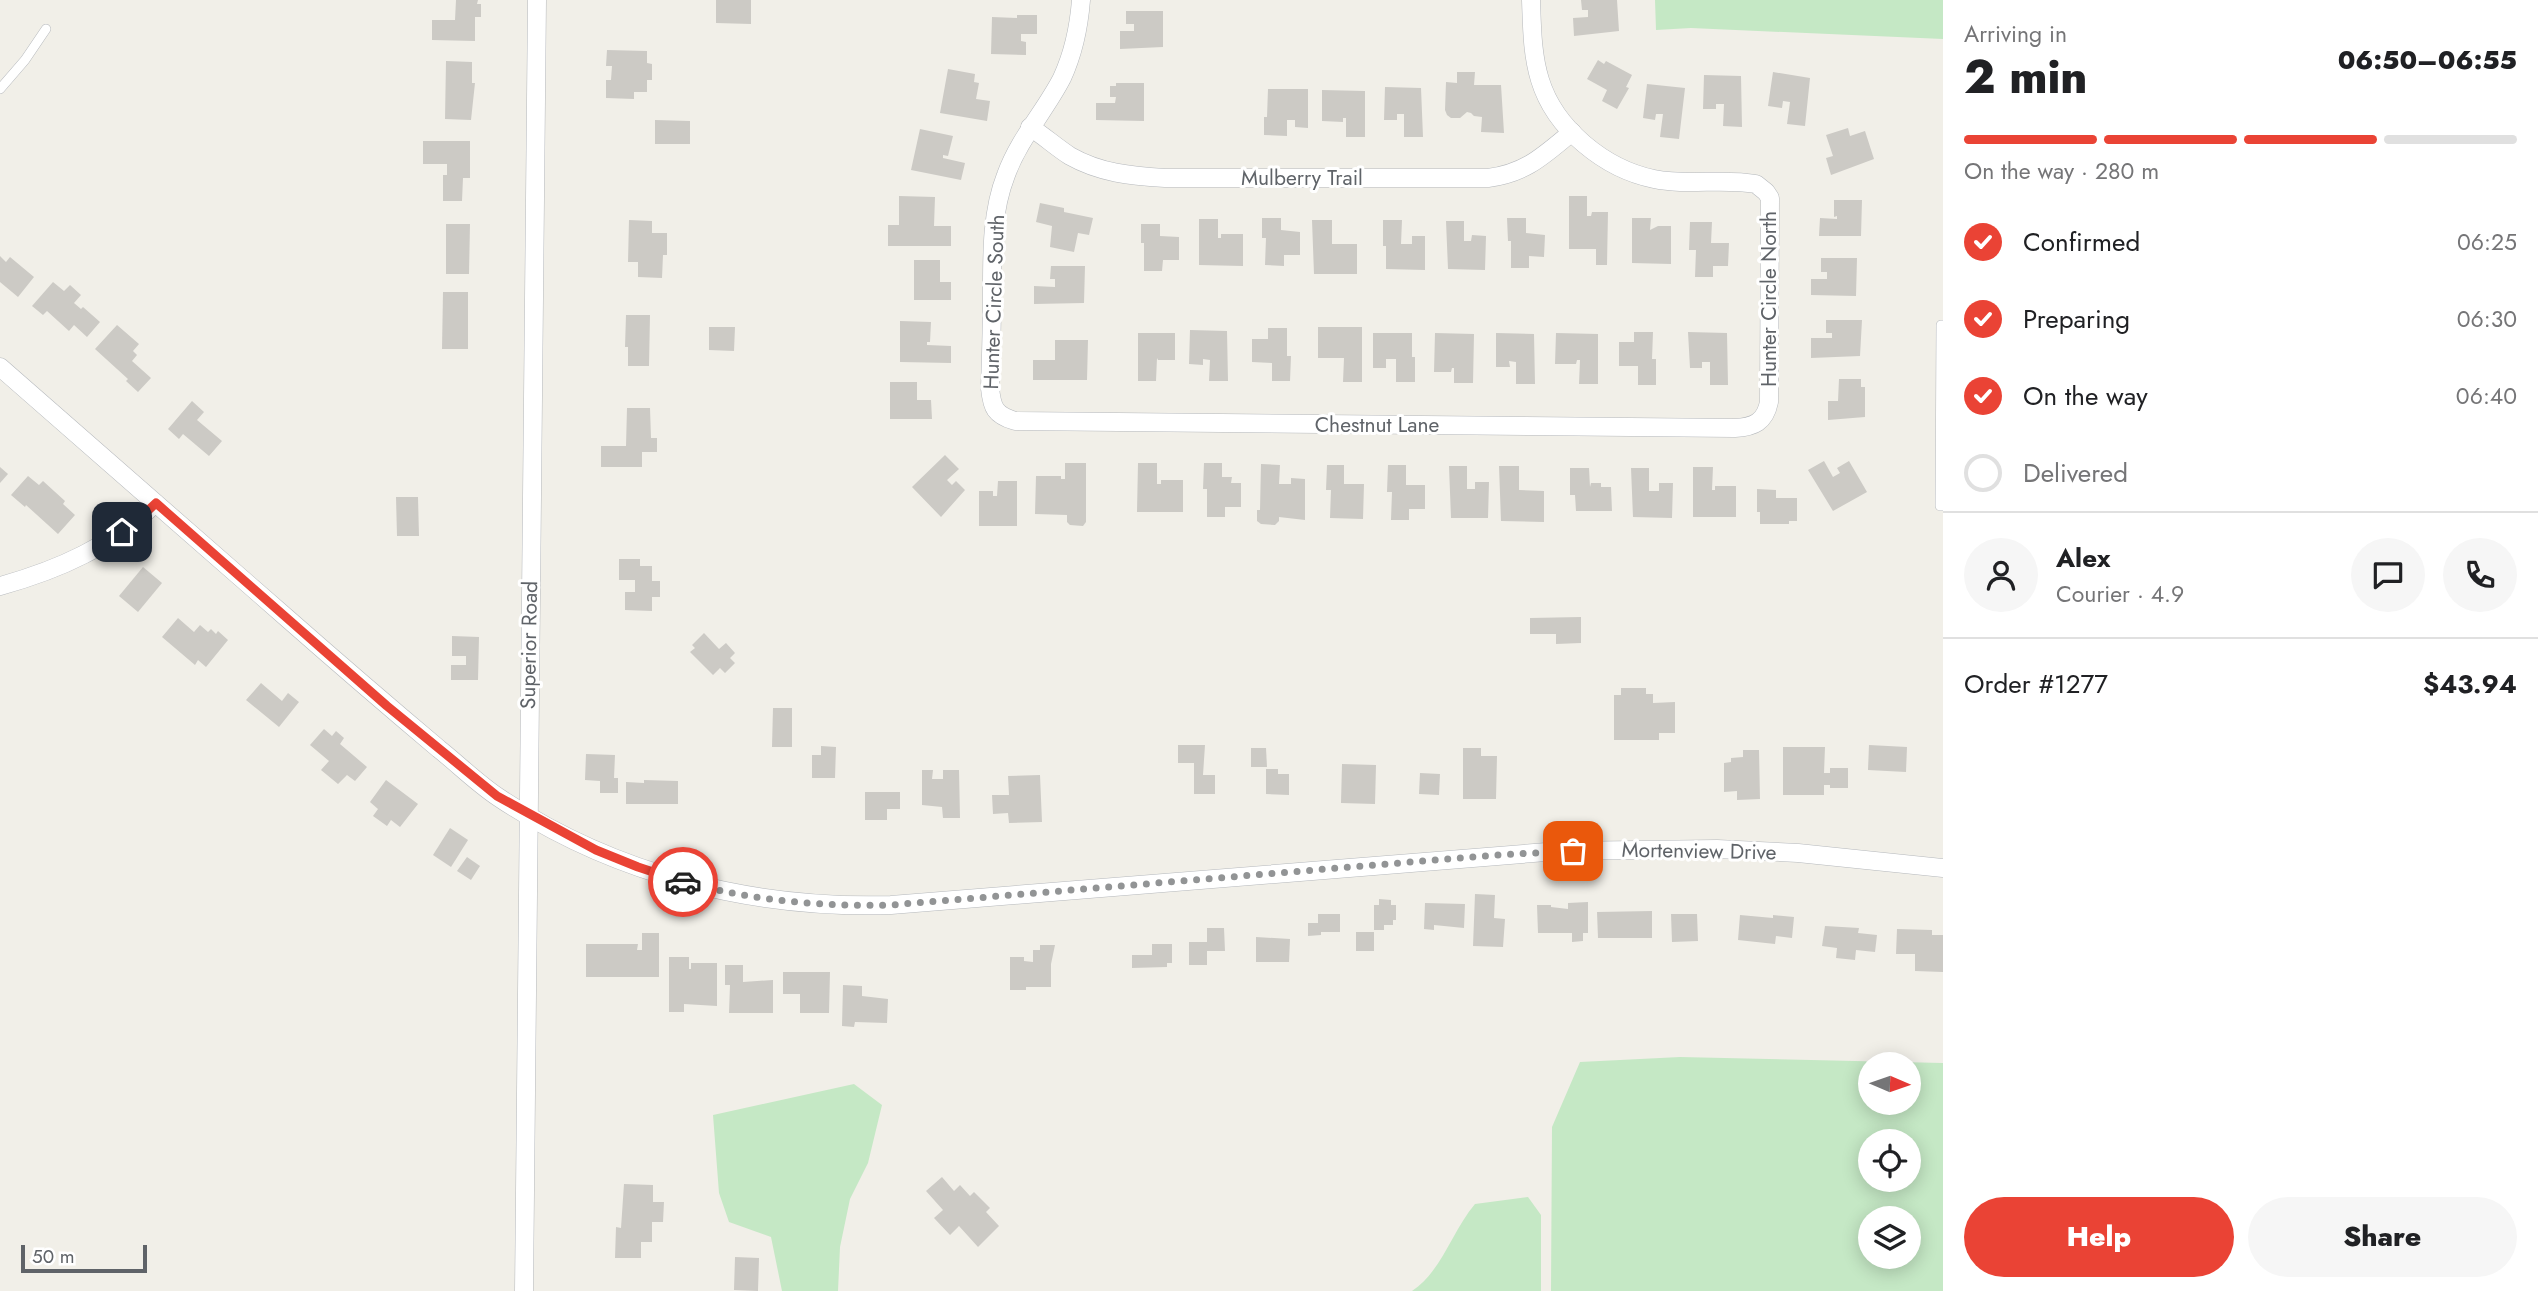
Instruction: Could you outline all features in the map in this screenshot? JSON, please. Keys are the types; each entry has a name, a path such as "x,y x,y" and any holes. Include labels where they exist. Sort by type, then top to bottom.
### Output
{"street":[{"name":"Superior Road","path":"524,1291 537,0"},
{"name":"Hunter Circle South","path":"996,413 991,405 990,388 994,225 1004,177 1030,127 1065,70 1076,37 1081,0"},
{"name":"Hunter Circle North","path":"1531,0 1532,43 1541,82 1552,106 1572,132 1603,158 1622,169 1654,179 1745,182 1756,184 1766,192 1771,204 1769,402 1767,413 1760,422"},
{"name":"Mulberry Trail","path":"1030,127 1070,156 1099,169 1120,175 1165,178 1507,176 1534,164 1572,132"},
{"name":"Mortenview Drive","path":"0,367 387,706 497,796 596,850 680,881 757,898 842,906 940,902 1559,851 1744,851 1866,859 1943,868"},
{"name":"Chestnut Lane","path":"996,413 1015,421 1721,428 1750,427 1760,422"},
{"path":"0,586 34,576 85,554 138,520 156,503"}],"lane":[{"path":"0,89 25,60 46,29"},
{"path":"1943,326 1940,506 1943,506"}],"green space":[{"path":"1655,0 1943,0 1943,39 1691,28 1656,30"},
{"path":"1680,1057 1858,1061 1858,1115 1922,1115 1922,1063 1943,1063 1943,1291 1551,1291 1552,1127 1580,1062"},
{"path":"854,1084 882,1105 868,1163 850,1199 840,1247 838,1291 782,1291 771,1237 729,1222 719,1193 713,1115"},
{"path":"1528,1197 1541,1215 1541,1291 1412,1291 1439,1262 1475,1204"}],"building":[{"path":"456,0 478,0 477,4 481,4 481,17 475,17 475,41 432,40 432,20 455,20"},
{"path":"716,0 751,0 751,24 716,23"},
{"path":"1581,0 1617,0 1619,31 1574,36 1573,18 1588,17 1588,10 1582,10"},
{"path":"1126,11 1163,11 1163,47 1120,49 1120,31 1134,31 1134,24 1126,24"},
{"path":"1017,15 1037,15 1037,34 1021,34 1021,41 1026,42 1026,55 991,54 992,17 1017,18"},
{"path":"607,50 647,51 647,63 652,64 652,80 647,80 647,92 634,92 634,99 606,98 606,80 611,80 612,66 606,66"},
{"path":"1598,60 1604,64 1606,61 1632,75 1626,87 1629,88 1617,109 1602,101 1607,90 1587,79"},
{"path":"446,61 472,62 472,83 475,83 471,120 445,119"},
{"path":"948,69 975,74 974,82 979,83 976,99 990,101 987,121 940,113"},
{"path":"1457,72 1475,72 1474,85 1501,85 1504,133 1481,132 1482,117 1471,113 1467,112 1460,118 1447,115 1446,82 1457,83"},
{"path":"1773,72 1810,78 1805,126 1787,124 1790,102 1783,101 1782,108 1768,106"},
{"path":"1704,75 1741,76 1742,127 1723,126 1724,104 1716,104 1716,109 1703,109"},
{"path":"1116,83 1144,83 1144,121 1096,120 1096,103 1115,103 1116,97 1110,97 1110,86 1116,86"},
{"path":"1647,84 1685,88 1679,139 1660,137 1663,114 1656,114 1655,120 1643,118"},
{"path":"1385,87 1421,88 1423,137 1404,137 1404,114 1397,114 1397,120 1384,120"},
{"path":"1268,89 1308,89 1308,128 1295,127 1295,120 1287,120 1287,136 1264,135"},
{"path":"1322,90 1365,91 1365,137 1346,137 1346,118 1343,118 1343,122 1322,121"},
{"path":"655,120 690,121 690,144 655,144"},
{"path":"1848,128 1850,136 1865,131 1874,159 1831,175 1826,158 1833,156 1826,135"},
{"path":"920,129 953,136 948,156 943,155 943,158 965,163 961,180 911,170"},
{"path":"423,141 470,141 470,178 463,178 462,201 443,201 443,175 447,175 447,164 423,164"},
{"path":"899,196 935,197 934,226 951,226 951,246 888,246 888,225 899,225"},
{"path":"1569,196 1587,196 1587,216 1591,216 1592,212 1608,212 1607,265 1596,265 1596,249 1569,249"},
{"path":"1834,200 1862,200 1861,236 1819,236 1820,218 1837,219 1837,216 1834,217"},
{"path":"1040,203 1064,208 1064,212 1093,218 1089,235 1078,233 1074,252 1050,247 1052,226 1036,222"},
{"path":"1262,218 1281,218 1281,230 1300,232 1300,255 1284,255 1284,266 1265,265 1266,238 1262,238"},
{"path":"1507,218 1526,218 1526,233 1545,235 1544,257 1529,256 1529,268 1511,268 1511,241 1508,241"},
{"path":"1632,218 1651,218 1650,230 1658,226 1671,226 1671,264 1632,263"},
{"path":"1199,219 1218,219 1218,238 1221,238 1221,234 1243,234 1243,266 1199,265"},
{"path":"629,220 652,221 652,233 667,233 667,255 663,255 662,278 638,277 638,262 628,262"},
{"path":"1312,220 1332,220 1332,244 1357,244 1357,274 1314,274"},
{"path":"1383,220 1402,220 1401,244 1412,244 1412,236 1425,236 1425,270 1386,269"},
{"path":"1446,221 1464,221 1464,241 1471,241 1472,235 1486,236 1485,270 1448,269"},
{"path":"1690,222 1712,222 1711,243 1729,243 1728,266 1713,266 1713,277 1695,277 1696,250 1689,250"},
{"path":"446,224 470,224 469,274 446,274"},
{"path":"1141,224 1160,224 1160,236 1179,237 1179,260 1163,260 1162,271 1144,271"},
{"path":"0,256 6,262 10,257 34,277 18,297 0,282"},
{"path":"1821,258 1857,258 1856,296 1811,295 1811,279 1827,279 1827,272 1821,272"},
{"path":"914,260 940,260 940,282 951,282 951,300 914,300"},
{"path":"1051,266 1085,266 1084,303 1034,304 1034,286 1055,287 1055,279 1050,279"},
{"path":"53,282 64,291 70,285 81,295 74,303 100,322 87,337 74,325 69,331 47,311 43,315 32,306"},
{"path":"443,292 468,292 468,349 442,349"},
{"path":"626,315 650,315 649,366 628,366 628,347 625,347"},
{"path":"1826,320 1862,320 1860,356 1811,358 1811,338 1832,338 1832,333 1826,333"},
{"path":"900,321 931,322 930,342 927,342 927,345 951,346 951,363 900,362"},
{"path":"117,325 139,344 133,351 137,355 132,361 151,378 138,392 126,381 128,379 95,349"},
{"path":"709,327 735,327 734,351 709,350"},
{"path":"1318,327 1362,327 1362,382 1343,382 1344,358 1318,358"},
{"path":"1268,328 1287,328 1287,356 1291,356 1290,381 1272,381 1272,363 1252,362 1252,339 1268,339"},
{"path":"1190,330 1227,331 1228,381 1209,381 1210,360 1203,359 1203,365 1189,364"},
{"path":"1634,332 1653,332 1652,359 1656,359 1656,385 1638,385 1638,366 1619,366 1619,342 1634,342"},
{"path":"1688,332 1727,333 1728,385 1710,385 1710,362 1702,362 1702,368 1690,368"},
{"path":"1138,333 1175,333 1175,360 1157,358 1156,381 1138,381"},
{"path":"1373,333 1412,333 1415,382 1396,382 1396,359 1386,359 1386,368 1373,368"},
{"path":"1435,333 1474,334 1473,383 1454,383 1454,368 1451,372 1434,372"},
{"path":"1496,333 1534,334 1535,384 1516,384 1516,362 1509,361 1510,367 1496,367"},
{"path":"1556,333 1598,334 1598,384 1579,384 1580,360 1577,360 1576,364 1555,364"},
{"path":"1055,340 1088,340 1087,380 1033,380 1033,360 1055,360"},
{"path":"1839,379 1861,379 1861,387 1865,387 1865,417 1828,420 1828,401 1838,401"},
{"path":"890,382 917,382 917,400 931,400 932,419 890,419"},
{"path":"192,401 204,412 197,420 222,441 209,456 183,434 179,439 168,429"},
{"path":"627,408 650,408 651,438 657,438 657,452 642,452 642,467 601,467 601,446 626,446"},
{"path":"945,455 959,469 947,480 952,485 956,481 965,490 941,517 912,487"},
{"path":"1824,461 1833,477 1840,473 1837,468 1849,461 1867,492 1833,511 1808,470"},
{"path":"1065,463 1086,463 1086,522 1083,526 1070,525 1067,515 1035,514 1036,476 1061,476 1061,479 1065,479"},
{"path":"1138,463 1157,463 1157,484 1161,484 1161,480 1183,480 1183,512 1137,512"},
{"path":"1204,463 1222,463 1222,477 1232,477 1231,483 1241,483 1241,507 1225,507 1225,517 1207,517 1207,489 1203,489"},
{"path":"1261,464 1280,465 1279,484 1291,484 1291,478 1305,479 1305,520 1279,517 1275,525 1257,521 1257,510 1260,510"},
{"path":"1327,465 1344,465 1344,484 1364,484 1363,519 1330,518 1331,490 1326,490"},
{"path":"1388,465 1406,465 1406,485 1425,485 1425,509 1409,509 1409,520 1391,520 1392,492 1387,492"},
{"path":"1449,466 1467,466 1467,489 1475,489 1475,482 1489,482 1488,518 1451,518"},
{"path":"1499,466 1519,466 1519,490 1544,491 1544,522 1501,521"},
{"path":"0,467 8,474 0,483"},
{"path":"1693,467 1713,467 1712,490 1715,490 1715,486 1736,486 1736,517 1693,517"},
{"path":"1570,468 1589,468 1590,487 1591,483 1601,483 1601,487 1611,487 1612,511 1576,511 1575,495 1570,495"},
{"path":"1631,468 1649,468 1649,491 1659,491 1659,483 1673,483 1672,518 1633,517"},
{"path":"28,476 39,485 43,481 65,501 63,504 75,515 58,534 11,495"},
{"path":"998,481 1017,481 1017,526 979,526 979,491 993,491 993,496 997,496"},
{"path":"1757,489 1776,490 1776,498 1797,498 1797,521 1789,521 1789,524 1760,524"},
{"path":"396,497 418,497 419,536 397,536"},
{"path":"619,559 640,559 640,566 652,566 652,581 660,581 660,597 652,597 652,611 625,610 625,592 635,592 635,580 619,580"},
{"path":"143,567 162,583 138,612 119,596"},
{"path":"1581,617 1581,643 1556,644 1556,634 1530,634 1530,618"},
{"path":"178,618 194,632 200,625 208,632 211,629 216,634 218,631 228,640 206,667 198,660 195,665 162,637"},
{"path":"704,633 719,649 726,643 735,653 730,658 735,663 725,673 720,668 713,675 690,652 695,648 692,645"},
{"path":"452,636 479,637 478,680 451,680 451,665 466,665 466,656 452,656"},
{"path":"261,683 282,701 288,693 299,702 279,727 246,700"},
{"path":"1621,688 1646,688 1646,694 1653,694 1653,703 1675,702 1675,733 1659,733 1659,740 1614,740 1614,695 1621,695"},
{"path":"773,708 792,708 792,747 772,747"},
{"path":"324,729 332,736 336,731 344,738 340,744 367,767 355,781 347,775 338,784 321,770 329,761 310,745"},
{"path":"1178,745 1205,745 1203,775 1215,775 1215,794 1194,794 1194,763 1178,763"},
{"path":"1869,745 1907,747 1906,772 1868,770"},
{"path":"821,746 836,747 835,778 812,778 812,755 821,755"},
{"path":"1783,747 1825,747 1824,773 1830,773 1830,768 1848,768 1848,788 1830,788 1830,785 1824,785 1824,795 1783,795"},
{"path":"1251,748 1266,748 1267,767 1251,767"},
{"path":"1463,748 1481,748 1481,756 1497,756 1496,799 1463,799"},
{"path":"1743,750 1759,750 1760,799 1737,800 1737,791 1724,792 1724,763 1731,762 1731,758 1743,757"},
{"path":"586,754 615,755 614,778 618,778 618,793 600,793 600,781 585,780"},
{"path":"1342,764 1376,765 1375,804 1341,803"},
{"path":"1266,769 1278,769 1278,774 1289,774 1289,795 1266,794"},
{"path":"922,770 933,770 932,779 943,779 943,770 959,770 960,818 943,818 942,807 922,805"},
{"path":"1420,773 1440,774 1439,795 1419,794"},
{"path":"1040,775 1042,822 1009,823 1008,813 993,814 992,795 1009,795 1008,776"},
{"path":"386,780 418,804 400,827 391,820 387,826 373,816 378,809 370,802"},
{"path":"644,780 678,781 678,804 626,804 626,782 644,783"},
{"path":"865,792 900,792 900,809 887,809 887,820 865,820"},
{"path":"450,828 468,840 451,867 433,855"},
{"path":"467,857 480,866 471,880 457,871"},
{"path":"1475,894 1495,895 1494,918 1505,919 1503,947 1473,946"},
{"path":"1379,899 1391,900 1391,905 1396,905 1396,920 1393,920 1393,925 1384,925 1384,930 1374,930 1374,905 1379,905"},
{"path":"1588,902 1588,933 1583,933 1583,941 1572,942 1572,933 1538,933 1537,905 1568,909 1568,903"},
{"path":"1425,903 1465,904 1464,928 1434,925 1434,930 1424,929"},
{"path":"1652,911 1652,938 1598,938 1597,912"},
{"path":"1318,914 1340,914 1340,932 1321,932 1321,935 1308,936 1308,923 1318,923"},
{"path":"1671,914 1697,914 1698,941 1672,942"},
{"path":"1740,915 1794,917 1792,938 1776,936 1775,944 1738,940"},
{"path":"1825,926 1859,928 1858,933 1877,935 1875,952 1856,950 1855,960 1836,958 1837,948 1822,946"},
{"path":"1207,928 1224,928 1225,951 1207,951 1207,965 1189,965 1189,942 1207,942"},
{"path":"1897,929 1932,930 1932,935 1943,935 1943,972 1915,971 1915,954 1896,954"},
{"path":"1356,932 1374,932 1374,951 1356,951"},
{"path":"642,933 659,933 659,977 586,977 586,944 638,944 637,950 642,950"},
{"path":"1256,937 1290,939 1289,962 1256,962"},
{"path":"1152,944 1172,944 1172,963 1167,963 1167,967 1132,968 1132,955 1152,955"},
{"path":"1040,945 1055,945 1051,964 1051,987 1010,990 1010,957 1024,957 1024,961 1033,962 1033,950 1040,950"},
{"path":"669,957 689,957 689,969 691,963 717,963 717,1006 684,1004 684,1012 669,1012"},
{"path":"725,965 743,965 743,982 773,980 773,1013 729,1013 730,985 725,985"},
{"path":"783,972 830,972 829,1013 800,1013 800,994 783,994"},
{"path":"843,985 862,986 862,996 888,999 887,1023 855,1022 854,1027 842,1026"},
{"path":"942,1177 954,1191 960,1185 970,1196 974,1192 990,1208 986,1212 999,1226 978,1247 959,1226 950,1235 934,1218 943,1210 926,1191"},
{"path":"624,1184 653,1185 653,1202 664,1202 663,1222 652,1222 652,1242 641,1242 641,1258 615,1258 616,1227 621,1228"},
{"path":"735,1257 759,1258 758,1291 734,1290"}],"way so far":[{"path":"683,882 748,897 791,902 842,906 891,905 1573,851"}],"route":[{"path":"122,532 156,503 387,706 497,796 596,850 683,882"}]}
